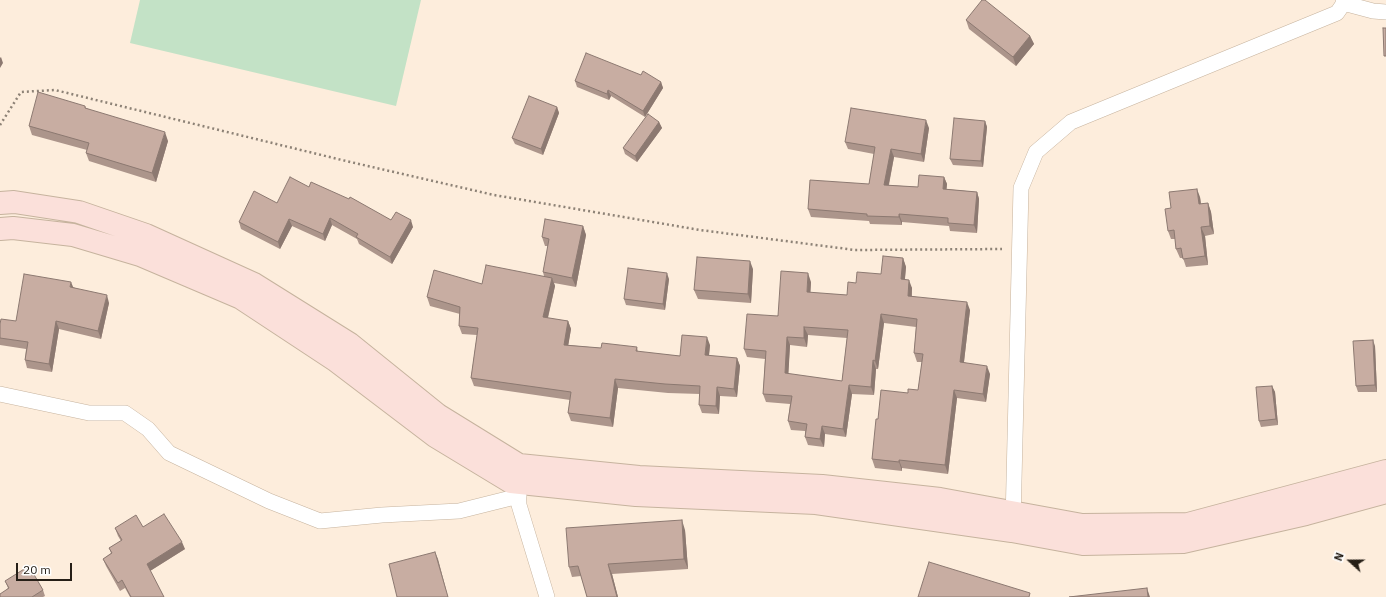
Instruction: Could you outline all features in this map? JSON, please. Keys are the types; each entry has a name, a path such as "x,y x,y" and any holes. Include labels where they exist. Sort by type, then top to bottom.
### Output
{"main road":[{"path":"0,203 14,202 79,212 146,235 254,284 350,344 519,482"},
{"path":"0,230 13,228 74,235 140,255 241,298 335,360 435,436 511,482 636,495 816,503 1013,522 1082,525 1188,524 1386,471"},
{"path":"1013,522 1082,544 1183,542 1306,514 1386,492"}],"street":[{"path":"1013,522 1021,188 1036,152 1071,122 1336,13 1344,2 1373,11 1386,12"},
{"path":"0,394 89,412 125,413 148,429 169,453 268,501 320,521 382,515 459,512 519,482 519,505 547,597"}],"path":[{"path":"0,125 21,92 55,90 346,161 494,195 700,230 855,250 1019,250"}],"green space":[{"path":"140,0 421,0 396,106 130,43"}],"building":[{"path":"982,0 985,0 1030,36 1013,57 966,20"},
{"path":"1383,28 1386,28 1386,56 1384,56"},
{"path":"586,53 641,75 643,71 661,82 643,111 608,90 607,94 575,81"},
{"path":"38,92 165,132 152,173 86,153 89,143 29,126"},
{"path":"529,96 557,107 541,149 512,138"},
{"path":"851,108 926,120 921,154 891,149 884,185 918,187 919,175 944,177 943,189 977,192 974,225 948,223 948,218 899,214 899,217 867,216 867,214 808,209 810,180 869,184 875,147 845,142"},
{"path":"648,114 659,122 635,156 623,148"},
{"path":"954,118 985,121 981,161 950,159"},
{"path":"290,177 309,187 311,182 349,199 350,197 391,220 396,212 411,220 390,257 356,237 358,234 330,218 323,234 289,219 278,242 239,222 254,191 277,203"},
{"path":"1197,189 1199,204 1208,203 1210,226 1201,227 1205,256 1183,259 1181,248 1176,249 1174,230 1168,231 1165,209 1171,208 1169,192"},
{"path":"545,219 583,226 572,278 543,272 549,239 542,237"},
{"path":"883,256 903,258 901,279 909,280 908,296 967,302 960,362 987,366 983,394 954,390 945,465 899,460 899,462 872,459 876,419 878,419 881,390 908,393 908,389 918,390 923,354 914,353 917,319 881,314 875,361 873,360 871,387 849,385 843,429 822,426 820,439 805,437 807,424 788,421 792,396 763,394 766,351 744,349 747,314 778,316 781,271 808,273 807,292 847,295 848,282 856,283 857,272 881,274","holes":["804,327 848,330 842,381 785,373 787,337 804,338"]},
{"path":"697,257 750,261 748,294 694,290"},
{"path":"486,265 552,278 543,317 568,321 564,345 601,348 602,343 637,347 636,351 680,356 682,335 707,337 705,355 737,358 734,389 717,387 716,406 699,405 700,386 615,379 610,418 568,413 571,392 471,378 478,328 459,326 460,307 427,297 434,270 482,284"},
{"path":"628,268 667,273 663,304 624,299"},
{"path":"24,274 71,282 70,287 107,295 98,331 56,321 49,364 25,360 28,342 0,338 1,319 16,321"},
{"path":"1373,340 1375,385 1356,386 1353,341"},
{"path":"1272,386 1276,419 1259,421 1256,387"},
{"path":"164,514 182,542 147,564 164,597 131,597 122,580 118,583 103,559 112,553 109,548 122,540 115,528 136,515 143,527"},
{"path":"682,520 684,559 608,564 617,597 587,597 578,566 569,567 566,528"},
{"path":"435,552 448,597 397,597 389,564"},
{"path":"929,562 1030,593 1029,597 918,597"},
{"path":"29,566 43,590 32,597 0,597 0,594 9,588 5,581"},
{"path":"1147,588 1148,597 1069,597"}]}
